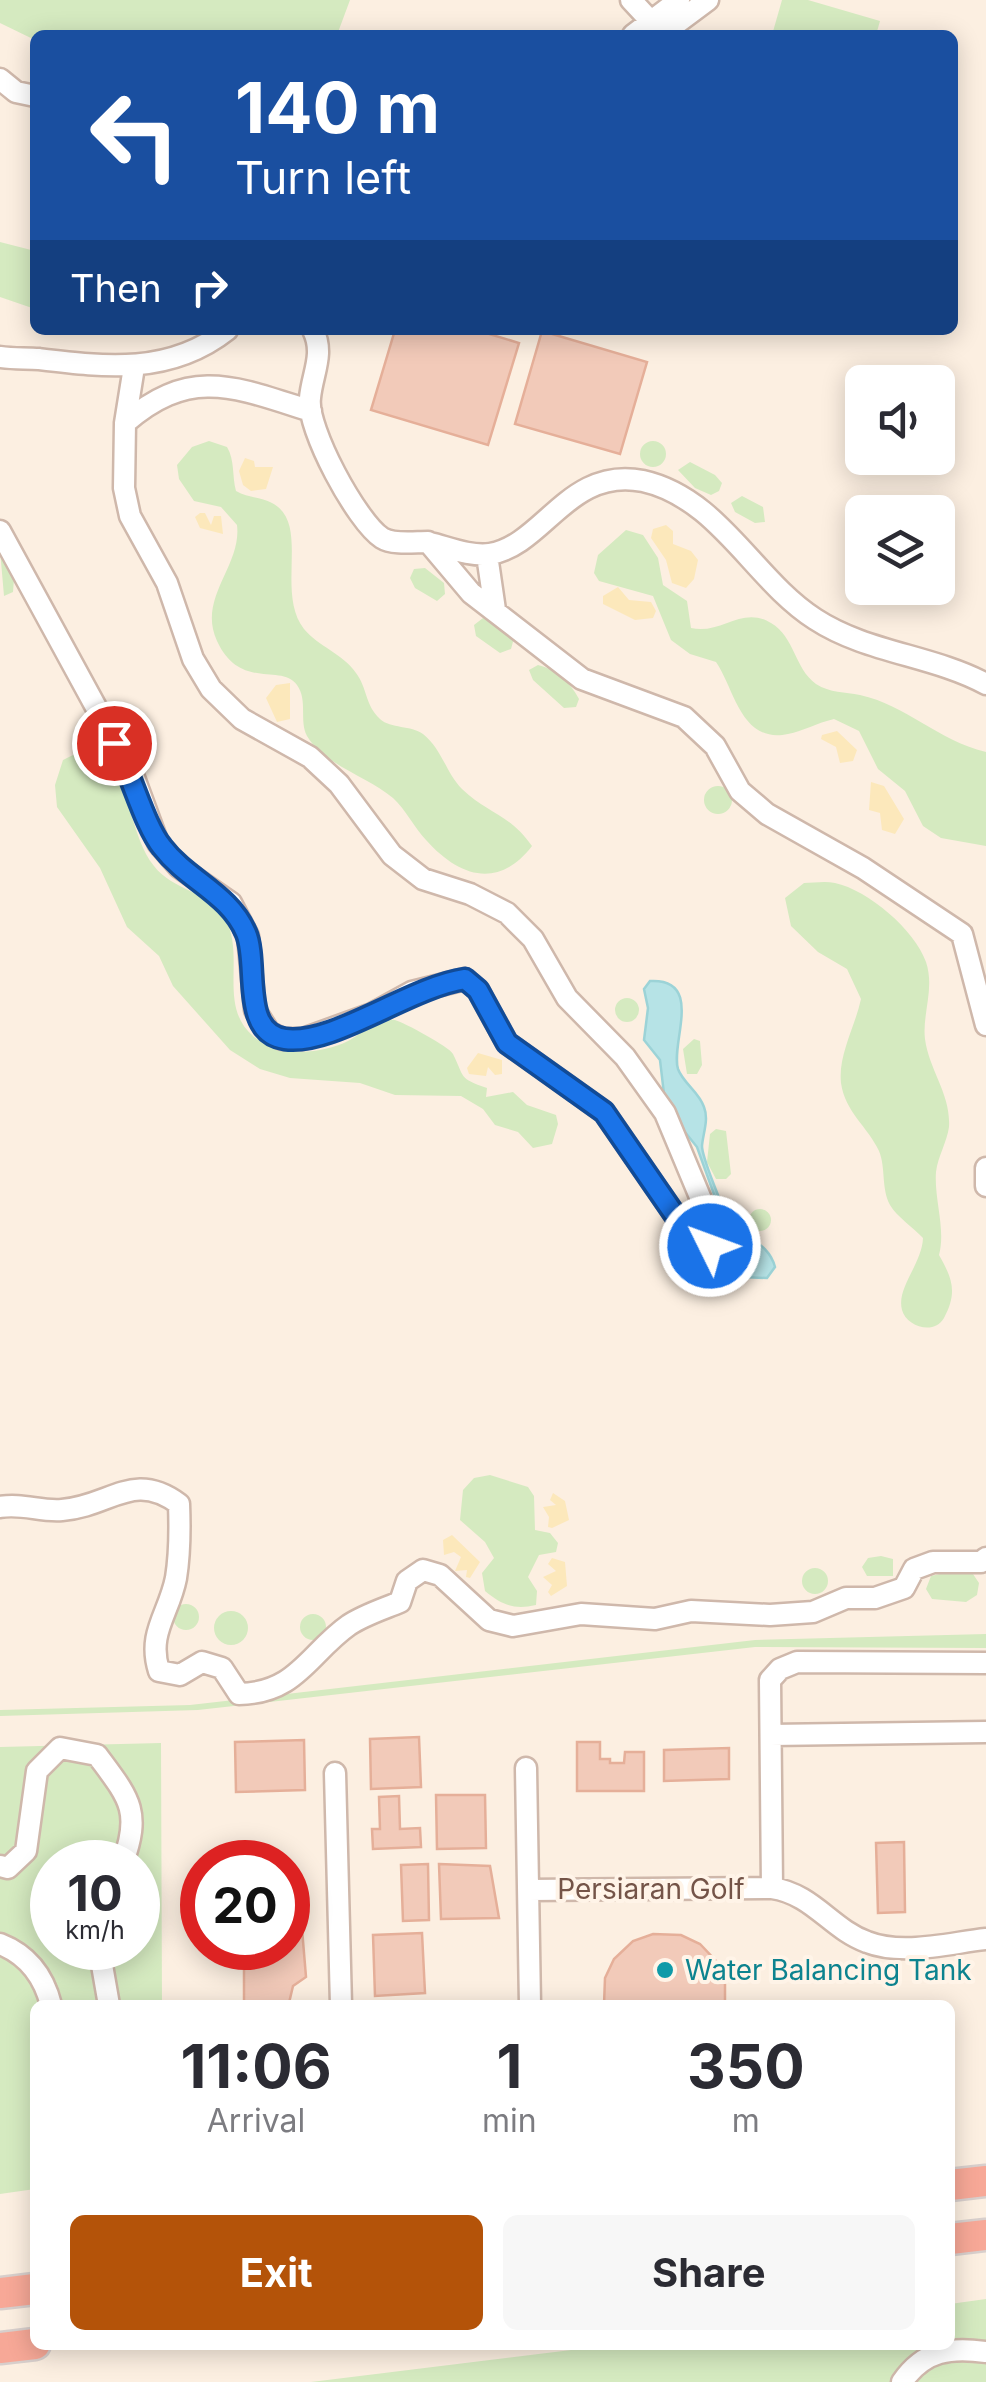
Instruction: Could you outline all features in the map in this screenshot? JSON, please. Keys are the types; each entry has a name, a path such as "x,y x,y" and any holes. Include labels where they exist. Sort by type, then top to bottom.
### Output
{"highway":[{"path":"955,2184 986,2181"},
{"path":"955,2238 986,2235"},
{"path":"0,2293 30,2290"},
{"path":"0,2348 30,2345"}],"street":[{"path":"631,0 658,30"},
{"path":"658,30 679,0"},
{"path":"658,30 706,0"},
{"path":"0,79 16,92 30,95"},
{"path":"0,356 109,368 134,367 189,352 218,335"},
{"path":"316,335 311,411 314,434 362,521 386,540 428,542 487,555 518,544 567,497 610,483 642,481 708,516 775,586 843,636 986,684"},
{"path":"0,531 132,775 158,843 179,868 231,903 248,936 255,1010 269,1032 282,1039 302,1039 372,1014 412,992 465,979 478,990 507,1043 604,1112 688,1234 710,1246 713,1228 665,1113 626,1057 567,998 533,939 506,913 470,894 422,879 392,855 339,784 310,756 242,719 211,689 193,659 167,583 130,516 122,453 134,367"},
{"path":"124,423 171,392 201,384 311,411"},
{"path":"428,542 470,593 582,679 684,717 715,746 740,791 767,814 863,868 962,934 986,1025"},
{"path":"487,555 495,610"},
{"path":"986,1168 986,1186"},
{"path":"0,1508 16,1504 56,1511 92,1506 126,1489 158,1488 179,1504 175,1583 157,1624 152,1650 158,1671 180,1675 202,1662 222,1668 239,1694 264,1694 299,1672 348,1626 400,1602 407,1581 423,1570 440,1575 489,1620 513,1626 581,1614 655,1619 691,1611 770,1615 813,1612 846,1598 876,1598 904,1588 914,1569 932,1562 981,1562 986,1558"},
{"path":"986,1663 797,1662 780,1669 770,1680 772,1888 806,1898 866,1942 900,1948 986,1938"},
{"path":"771,1735 986,1732"},
{"path":"0,1866 8,1868 26,1851 37,1771 60,1748 97,1755 126,1794 135,1830 131,1840"},
{"name":"Persiaran Golf","path":"526,1768 530,2000"},
{"path":"334,1773 341,2000"},
{"name":"Persiaran Golf","path":"530,1890 772,1888"},
{"path":"0,1944 14,1950 45,1980 51,2000"},
{"path":"102,1970 107,2000"},
{"path":"955,2348 986,2352"},
{"path":"902,2382 911,2369 941,2350"}],"green space":[{"path":"0,0 350,0 339,30 30,30 30,38 0,23"},
{"path":"782,0 808,0 880,21 877,30 773,30"},
{"path":"0,242 30,250 30,307 0,297"},
{"path":"209,441 227,447 236,491 268,501 283,513 292,542 292,597 304,629 351,666 380,719 423,734 462,789 524,835 532,846 519,860 493,873 466,870 452,863 426,840 393,798 314,746 305,730 297,685 281,676 248,671 226,656 212,625 212,610 233,554 237,525 221,507 194,501 179,479 177,465 192,447"},
{"path":"653,441 662,445 666,454 662,463 653,467 644,463 640,454 644,445"},
{"path":"690,462 715,475 722,483 719,491 711,495 695,488 678,470"},
{"path":"742,496 763,507 765,522 755,523 735,512 731,503"},
{"path":"626,530 643,535 658,558 663,585 687,601 691,628 712,628 750,617 760,618 785,636 803,670 816,684 877,700 968,747 986,752 986,846 941,838 923,826 905,791 878,769 859,731 834,719 794,733 772,735 750,723 716,662 690,654 671,640 653,596 599,581 594,573 598,555"},
{"path":"0,550 14,579 13,592 4,596"},
{"path":"425,568 444,583 445,594 437,601 415,588 410,578 414,569"},
{"path":"483,618 495,620 514,638 511,649 500,653 476,636 474,625"},
{"path":"538,665 567,682 579,699 576,707 564,708 533,680 529,670"},
{"path":"79,752 97,758 110,769 154,866 171,881 211,903 226,920 233,950 237,1010 253,1036 274,1048 312,1051 337,1046 370,1026 395,1020 450,1051 464,1076 487,1088 486,1097 513,1092 527,1105 556,1115 558,1124 552,1144 533,1148 518,1132 495,1125 483,1109 461,1096 395,1095 360,1083 290,1078 260,1069 230,1050 173,986 159,956 127,927 100,868 57,807 55,785 63,760"},
{"path":"718,786 728,790 732,800 728,810 718,814 708,810 704,800 708,790"},
{"path":"804,883 835,883 862,894 901,925 926,962 929,982 925,1039 949,1115 936,1182 939,1255 952,1293 944,1318 934,1327 914,1324 902,1310 903,1293 923,1238 890,1205 879,1151 843,1093 842,1062 861,999 847,969 818,952 791,926 785,898"},
{"path":"627,998 639,1010 627,1022 615,1010"},
{"path":"694,1039 700,1041 702,1065 697,1074 687,1074 683,1049"},
{"path":"716,1129 726,1131 731,1174 726,1179 716,1179 707,1162 710,1134"},
{"path":"756,1209 764,1209 771,1220 764,1231 756,1231 749,1224 749,1216"},
{"path":"490,1475 528,1487 534,1496 535,1530 550,1533 558,1543 556,1552 539,1555 528,1577 537,1591 536,1605 509,1605 485,1591 482,1573 494,1558 485,1542 460,1520 463,1490 474,1478"},
{"path":"868,1558 893,1559 893,1576 867,1576 862,1567"},
{"path":"815,1568 824,1572 828,1581 824,1590 815,1594 806,1590 802,1581 806,1572"},
{"path":"948,1572 973,1574 979,1583 977,1595 966,1602 932,1599 926,1589 931,1576"},
{"path":"186,1604 195,1608 199,1617 195,1626 186,1630 177,1626 173,1617 177,1608"},
{"path":"231,1611 243,1616 248,1628 243,1640 231,1645 219,1640 214,1628 219,1616"},
{"path":"313,1614 322,1618 326,1627 322,1636 313,1640 304,1636 300,1627 304,1618"},
{"path":"986,1634 986,1648 755,1647 198,1710 0,1716 0,1710 190,1705 755,1640"},
{"path":"161,1743 162,2000 30,2000 30,2190 0,2194 0,1747"},
{"path":"986,2299 986,2382 311,2382 571,2350 955,2350 955,2303"}],"sand":[{"path":"245,458 254,461 255,467 273,467 266,489 251,491 243,485 239,471"},
{"path":"205,513 211,525 214,516 221,516 223,534 200,528 195,517"},
{"path":"666,525 673,531 673,544 691,551 698,560 694,579 686,588 672,583 666,560 651,538 653,529"},
{"path":"618,587 629,600 651,602 656,611 653,618 635,620 603,604 603,596"},
{"path":"290,683 290,719 277,722 266,698 276,685"},
{"path":"837,731 857,750 853,761 840,763 836,747 821,739 822,735"},
{"path":"871,782 884,786 904,819 895,834 882,830 880,813 869,810"},
{"path":"478,1053 502,1060 502,1074 495,1075 488,1067 486,1076 469,1074 467,1068"},
{"path":"553,1493 565,1501 569,1520 552,1528 548,1527 549,1517 543,1507 556,1505 550,1500"},
{"path":"452,1535 480,1562 470,1578 466,1577 467,1570 455,1571 461,1557 454,1552 444,1555 443,1540"},
{"path":"552,1558 565,1562 567,1586 551,1596 548,1592 552,1585 543,1577 556,1571 548,1564"}],"water":[{"path":"650,981 667,983 681,1001 678,1069 704,1107 705,1160 729,1218 772,1258 775,1267 767,1278 741,1277 724,1253 729,1236 697,1147 677,1122 664,1094 660,1060 644,1040 648,1008 644,989"}],"building":[{"path":"394,335 493,335 519,343 488,445 371,410"},
{"path":"541,335 556,335 647,362 620,454 515,424"},
{"path":"419,1737 421,1787 371,1789 370,1739"},
{"path":"304,1740 305,1790 236,1792 235,1742"},
{"path":"577,1742 600,1742 600,1759 610,1759 610,1763 624,1763 625,1752 644,1752 644,1791 577,1791"},
{"path":"729,1748 729,1779 664,1781 664,1750"},
{"path":"436,1795 485,1795 486,1848 437,1849"},
{"path":"399,1796 400,1829 420,1828 421,1847 373,1849 372,1829 380,1829 379,1797"},
{"path":"904,1842 905,1912 878,1913 876,1843"},
{"path":"428,1864 429,1920 403,1921 401,1865"},
{"path":"439,1864 490,1866 499,1918 441,1919"},
{"path":"422,1933 425,1993 375,1996 373,1935"},
{"name":"Water Balancing Tank","path":"653,1934 681,1935 700,1944 717,1962 725,1982 725,2000 604,2000 605,1978 614,1959 633,1941"},
{"path":"244,1970 305,1970 306,1977 293,1986 290,2000 244,2000"}],"place":[{"name":"Water Balancing Tank","path":"665,1970"}],"route":[{"path":"114,743 132,775 158,843 179,868 231,903 248,936 255,1010 269,1032 282,1039 302,1039 344,1026 412,992 440,982 465,979 478,990 507,1043 523,1059 552,1074 604,1112 688,1234 710,1246"}]}
